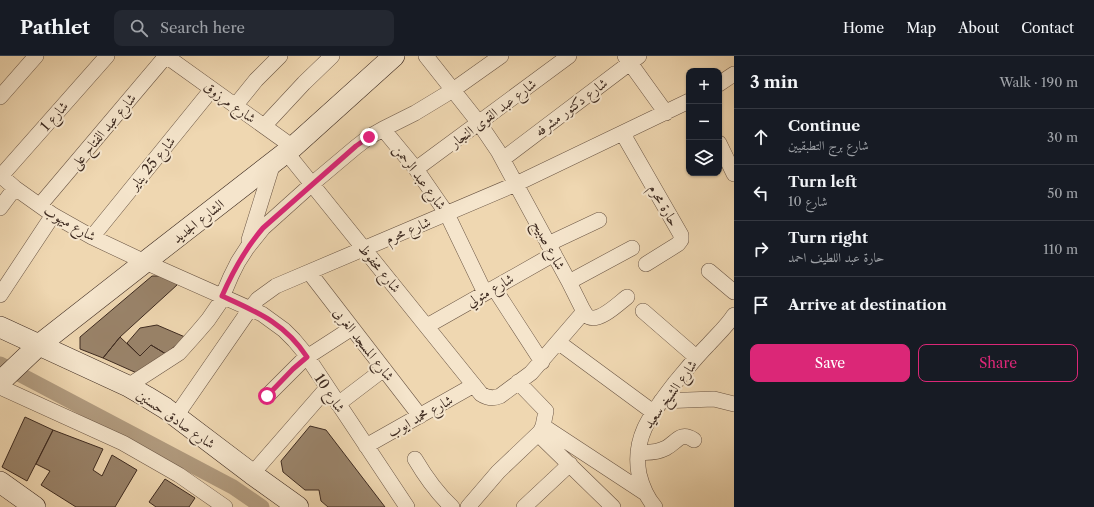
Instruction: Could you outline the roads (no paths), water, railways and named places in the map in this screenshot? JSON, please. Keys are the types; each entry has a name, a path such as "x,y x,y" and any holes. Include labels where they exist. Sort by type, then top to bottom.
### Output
{"main road":[{"name":"الشارع الجديد","path":"0,382 39,345 284,154 394,56"},
{"name":"شارع صادق حسنين","path":"0,327 128,386 147,397 176,416 298,507"},
{"path":"1,483 35,507"}],"street":[{"path":"0,97 36,56"},
{"name":"شارع 1","path":"0,176 107,56"},
{"path":"235,106 256,80 280,56"},
{"path":"264,126 304,83 332,56"},
{"name":"شارع صبيح","path":"426,56 479,124 503,159 583,310"},
{"path":"247,248 263,228 356,146 383,129 415,113 452,90 501,56"},
{"name":"شارع عبد القوى النجار","path":"416,169 479,124 569,56"},
{"path":"631,58 666,113"},
{"name":"شارع دكتور مشرفه","path":"503,159 631,58"},
{"name":"شارع مرزوق","path":"177,59 212,89 264,126 284,154"},
{"name":"شارع عبد الفتاح على","path":"40,205 177,59"},
{"path":"722,82 734,74"},
{"name":"شارع 25 يناير","path":"92,237 212,89"},
{"name":"شارع محرم","path":"176,416 250,309 258,299 276,286 516,184 686,103"},
{"name":"شارع عبد الرحمن","path":"383,129 416,169 447,214 489,290 542,362"},
{"name":"حارة محرم","path":"623,134 681,236 678,244 646,264"},
{"path":"722,149 734,174"},
{"path":"128,386 178,352 208,320 219,304 231,276 247,248 284,154"},
{"name":"شارع محفوظ","path":"284,154 312,184 474,385"},
{"name":"شارع ميهوب","path":"0,176 53,215 92,237 145,262"},
{"path":"0,208 15,188"},
{"path":"0,295 53,215"},
{"name":"شارع متولي","path":"427,326 489,290 551,249 599,220"},
{"path":"569,282 632,248"},
{"name":"شارع 10","path":"145,262 262,314 284,330 307,357 406,507"},
{"path":"709,271 734,292"},
{"name":"شارع المسجد الغربى","path":"309,272 420,416"},
{"path":"474,385 485,397 493,398 500,396 531,373 542,362 580,316 583,310 590,318 599,317 627,297"},
{"path":"643,311 696,358"},
{"name":"شارع الشيخ سعيد","path":"655,507 645,493 638,469 639,444 643,432 648,420 657,407 696,358 734,315"},
{"path":"267,396 307,357 352,328"},
{"path":"558,342 657,407 714,399 734,404"},
{"path":"338,404 384,369"},
{"path":"468,507 498,472 540,430 546,411 518,382"},
{"name":"شارع محمد ايوب","path":"366,446 474,385"},
{"path":"0,387 123,443 179,475 225,507"},
{"path":"252,474 327,388"},
{"path":"540,430 570,464 613,507"},
{"path":"540,430 645,493"},
{"path":"638,452 645,453 659,451 667,448 679,438 683,437 694,440"},
{"path":"415,459 435,489 452,507"},
{"path":"524,507 570,464"}],"waterway":[{"path":"0,364 233,487 262,507"}]}
